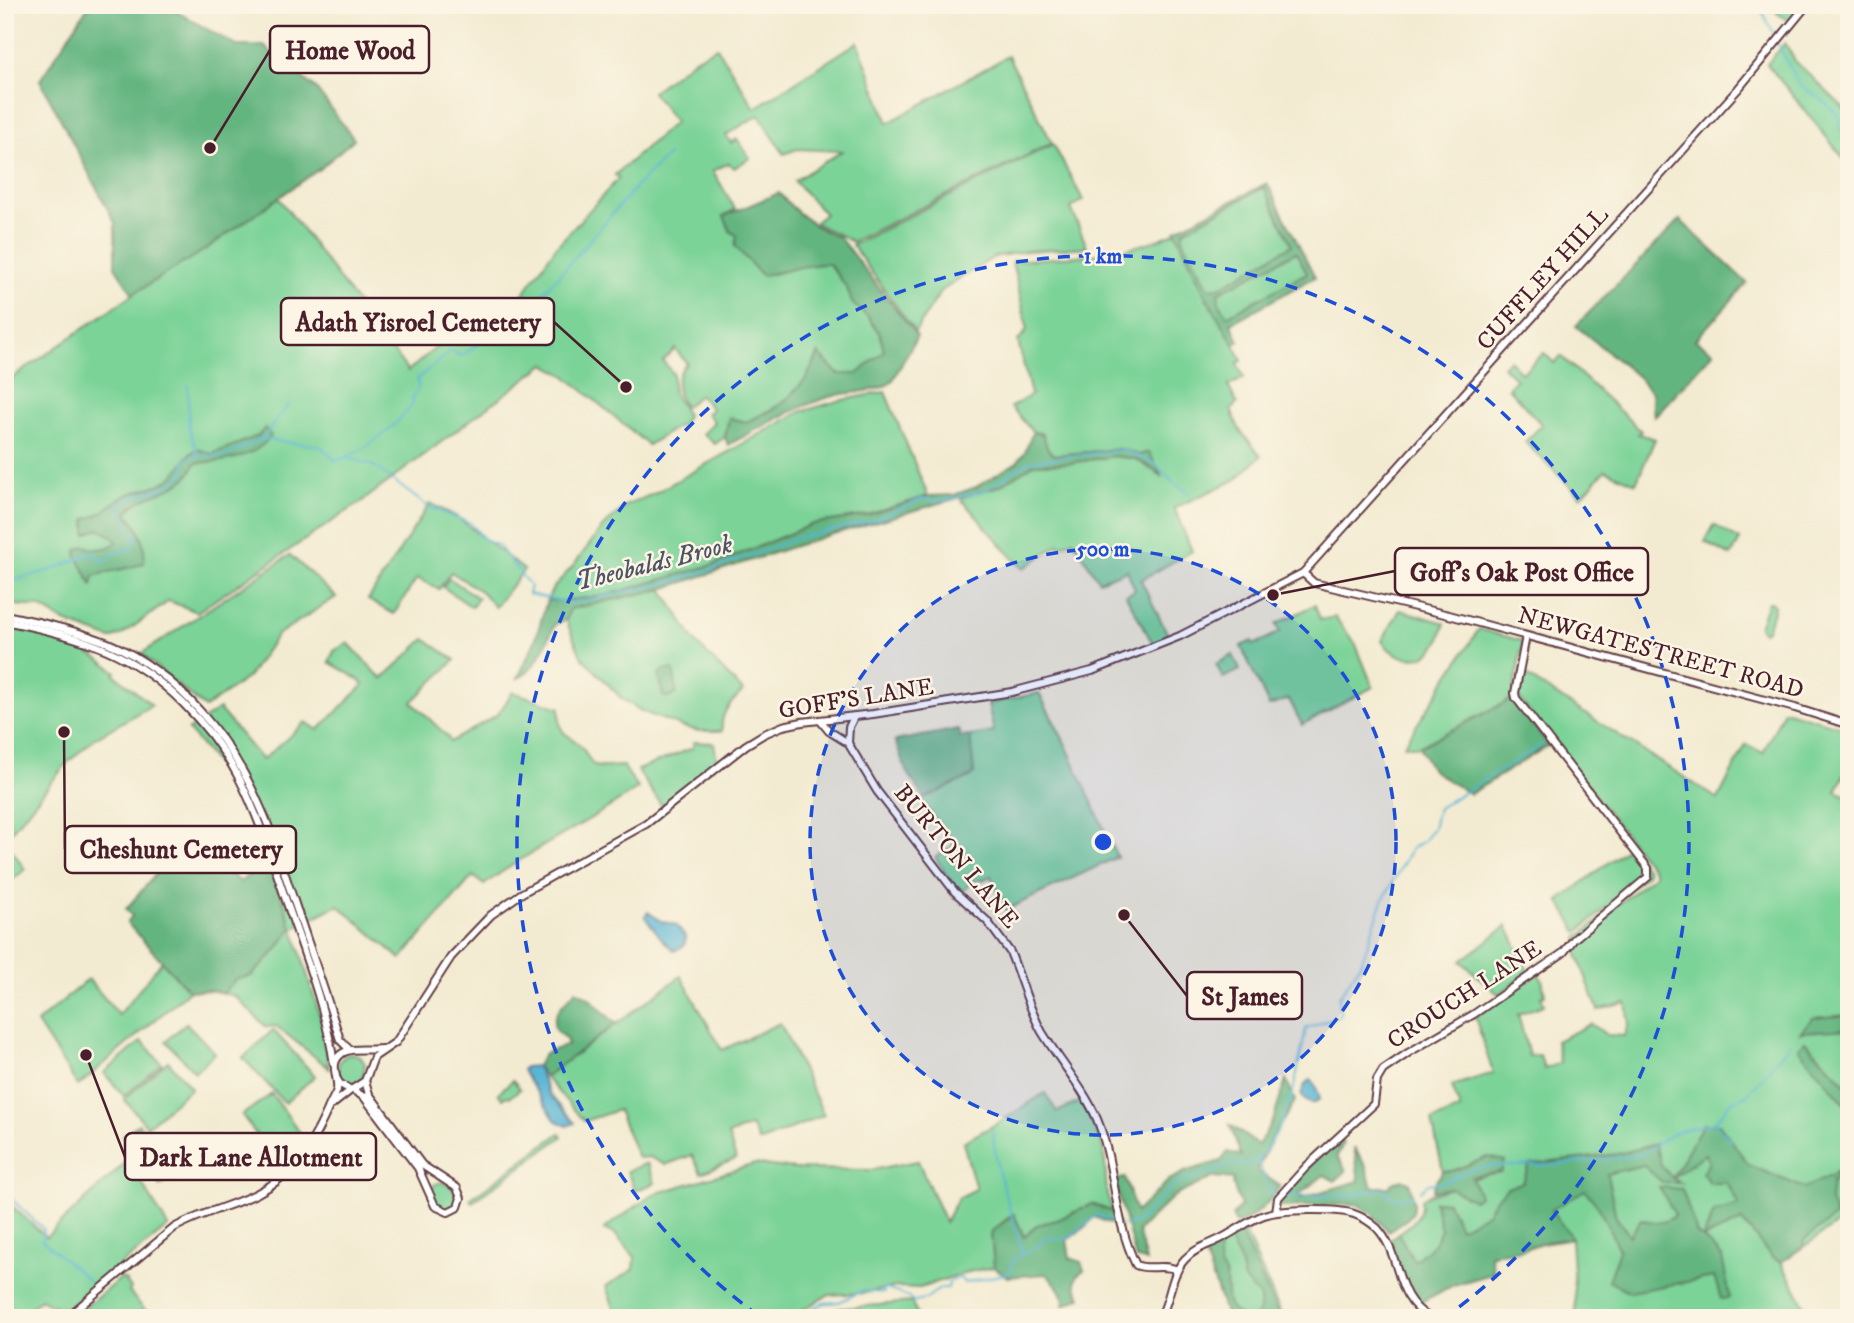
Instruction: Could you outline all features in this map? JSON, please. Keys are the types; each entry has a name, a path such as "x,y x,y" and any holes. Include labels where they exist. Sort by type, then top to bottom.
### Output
{"main road":[{"name":"CUFFLEY HILL","path":"1303,573 1730,99 1807,5"},
{"name":"NEWGATESTREET ROAD","path":"1303,573 1317,584 1363,593 1849,724"},
{"name":"GOFF'S LANE","path":"369,1068 374,1056 394,1044 405,1030 451,957 499,908 646,824 755,739 789,724 854,717 1012,692 1092,671 1180,636 1303,573"},
{"path":"5,615 78,632 110,644 139,660 189,699 219,736 243,771 263,811 340,1040 350,1050"},
{"path":"5,621 38,628 108,650 136,666 183,704 214,740 237,775 268,847 325,1015 337,1079 337,1092 316,1138 276,1182 243,1201 189,1219 174,1228 66,1318"},
{"name":"CROUCH LANE","path":"1276,1212 1278,1198 1306,1167 1374,1104 1377,1080 1383,1070 1477,1013 1563,953 1574,939 1648,877 1648,869 1516,698 1526,636"},
{"path":"848,743 849,727 854,717"},
{"name":"BURTON LANE","path":"820,720 832,734 848,743 877,791 955,892 1003,939 1042,1031 1096,1116 1109,1156 1113,1188 1133,1259 1138,1267 1164,1265 1177,1270"},
{"path":"334,1064 339,1056 350,1050 387,1048"},
{"path":"337,1079 340,1084 364,1097 418,1168 432,1202 438,1209 448,1212 458,1208 461,1198 457,1188 422,1165 369,1094 365,1081 369,1068 359,1051"},
{"path":"328,1108 365,1081"},
{"path":"428,1191 433,1183 442,1179"},
{"path":"1160,1318 1177,1270 1195,1251 1256,1218 1276,1212 1345,1212 1367,1220 1380,1231 1405,1294 1418,1311 1430,1318"}],"green space":[{"path":"89,5 165,5 237,46 264,46 316,89 354,139 322,167 206,249 133,294 115,267 115,223 40,80"},
{"path":"1776,5 1802,5 1788,21 1776,12"},
{"path":"858,42 888,123 1008,56 1052,143 852,242 815,222 825,214 794,181 842,151 797,149 784,154 759,115 726,135 731,143 737,139 750,158 734,168 728,163 713,171 735,209 724,216 737,235 773,274 810,263 829,264 847,288 853,303 868,317 880,334 884,351 857,374 838,374 818,354 806,380 793,394 771,410 746,422 729,418 725,437 715,444 703,434 714,422 707,413 712,409 700,395 684,407 681,401 677,384 679,373 687,363 675,349 663,361 673,374 673,392 687,415 683,423 648,445 566,376 545,364 364,500 197,612 169,601 123,634 111,639 65,622 40,607 5,604 5,383 133,294 206,249 278,197 408,371 445,340 471,330 517,303 555,248 619,178 615,175 675,122 652,92 696,58 717,47 755,108"},
{"path":"1785,43 1795,61 1849,113 1849,165 1767,64"},
{"path":"1053,144 1083,200 1071,208 1087,247 1027,251 994,257 941,291 915,332 852,245"},
{"path":"1267,183 1315,277 1231,323 1239,341 1234,344 1206,297 1175,230","holes":["1264,187 1292,245 1220,287 1209,288 1183,239 1183,231","1296,252 1307,273 1227,316 1219,302 1218,293"]},
{"path":"1264,187 1310,274 1228,319 1239,341 1234,344 1242,361 1237,363 1244,378 1228,386 1237,403 1231,410 1239,429 1261,456 1235,480 1174,508 1192,551 1141,580 1169,637 1153,644 1126,595 1135,590 1127,570 1099,581 1073,540 1061,546 1059,544 1023,569 960,498 999,486 1034,464 1070,463 1114,456 1135,459 1160,475 1139,455 1122,449 1054,455 1047,448 1043,434 1033,432 1011,407 1031,395 1018,341 1027,327 1012,261 1094,254 1141,245 1188,227"},
{"path":"779,193 806,219 839,237 917,336 893,380 888,384 808,404 728,445 725,437 729,418 747,422 776,408 806,379 819,354 838,374 857,374 884,351 880,334 868,317 852,303 847,288 829,264 761,275 735,246 737,235 730,231 724,216"},
{"path":"1680,220 1747,283 1695,340 1714,352 1654,417 1652,393 1638,377 1576,326"},
{"path":"1544,353 1554,363 1561,356 1641,431 1638,434 1655,439 1636,483 1605,470 1581,497 1525,442 1542,425 1508,388 1516,379 1503,366 1509,360 1522,373"},
{"path":"885,392 928,496 868,515 813,524 716,564 607,595 562,601 547,600 553,588 602,528 627,505 653,494 800,412"},
{"path":"265,428 271,436 256,450 237,458 196,463 179,483 133,507 127,513 141,536 144,563 94,576 92,585 76,555 77,550 85,546 102,548 117,542 99,529 86,534 86,519 99,514 123,497 167,480 176,473 190,454 198,449 212,454 258,436"},
{"path":"1033,432 1043,434 1047,448 1054,455 1122,449 1139,455 1149,452 1162,477 1135,459 1114,456 1070,463 1034,464 999,486 823,537 662,589 570,609 566,620 555,624 537,661 518,678 535,641 547,600 562,601 607,595 716,564 813,524 868,515 928,496 954,495 976,487 1017,462 1025,452"},
{"path":"430,503 457,517 524,570 495,607 482,592 451,572 439,589 417,578 394,614 368,600"},
{"path":"1714,525 1740,540 1731,556 1705,542"},
{"path":"290,555 336,597 277,635 248,677 205,708 141,654"},
{"path":"449,578 478,598 472,607 443,587"},
{"path":"662,589 696,643 743,691 724,713 722,731 699,731 683,727 641,711 621,698 581,656 566,620 570,609"},
{"path":"1768,602 1773,603 1774,607 1767,630 1763,632 1759,627"},
{"path":"1315,605 1320,620 1335,617 1356,645 1373,687 1302,725 1289,699 1269,706 1241,646 1252,641 1254,645 1280,632 1276,624"},
{"path":"1400,610 1445,623 1437,645 1431,651 1416,658 1409,658 1394,652 1382,641"},
{"path":"5,628 35,633 78,647 116,672 114,674 152,705 95,738 66,764 5,839"},
{"path":"1479,629 1523,641 1512,699 1419,747 1404,745"},
{"path":"425,639 455,660 412,702 450,742 498,714 513,692 560,708 562,730 577,742 593,765 623,766 638,788 521,859 484,885 473,876 401,959 338,905 293,928 323,1026 329,1068 276,1026 266,1027 235,996 223,993 236,979 251,976 274,953 292,928 256,826 230,782 188,730 219,709 262,760 306,722 318,730 364,685 329,662 334,651 348,643 382,679"},
{"path":"1233,655 1240,670 1223,678 1216,664"},
{"path":"665,670 673,670 676,685 676,694 668,698 663,696 659,674"},
{"path":"1522,673 1718,799 1746,744 1763,753 1784,710 1849,729 1849,766 1836,791 1849,797 1849,1216 1781,1262 1812,1318 1576,1318 1571,1238 1490,1254 1494,1273 1453,1285 1421,1302 1389,1240 1416,1218 1421,1199 1476,1177 1501,1171 1504,1161 1488,1157 1452,1171 1443,1171 1432,1121 1460,1109 1452,1086 1493,1073 1475,1017 1538,974 1542,979 1545,995 1541,996 1544,1005 1518,1014 1529,1056 1540,1055 1544,1069 1560,1063 1556,1041 1591,1024 1607,1035 1624,1036 1629,1024 1626,1003 1598,1010 1578,956 1578,938 1654,875 1654,871 1517,696"},
{"path":"1039,693 1117,857 1006,910 991,876 974,880 963,892 953,885 935,857 955,844 921,800 974,775 970,736 994,732 988,704"},
{"path":"1512,699 1549,745 1470,794 1432,770 1419,747"},
{"path":"959,729 960,737 970,736 974,775 925,798 907,773 895,741"},
{"path":"693,742 714,743 717,762 662,806 637,770 693,748"},
{"path":"190,834 240,882 260,865 257,845 262,839 292,928 274,953 251,976 236,979 223,993 209,990 189,991 127,923 132,916 126,909"},
{"path":"5,840 25,869 5,887"},
{"path":"1629,847 1647,870 1646,875 1578,932 1559,901"},
{"path":"1507,926 1529,973 1498,994 1461,961"},
{"path":"162,961 189,991 78,1086 37,1023 88,979 119,1015"},
{"path":"681,976 722,1050 780,1023 824,1115 759,1142 751,1126 728,1135 736,1159 701,1173 692,1155 665,1165 650,1157 638,1158 618,1110 584,1121 545,1077"},
{"path":"576,990 589,998 616,1024 545,1077 537,1066 544,1054 568,1044 554,1026 554,1020 559,1009"},
{"path":"1849,1015 1849,1029 1800,1032 1813,1018"},
{"path":"186,1023 215,1053 195,1072 166,1041"},
{"path":"273,1030 315,1076 285,1103 243,1058"},
{"path":"142,1041 162,1064 124,1096 104,1073"},
{"path":"1805,1041 1849,1087 1849,1109 1798,1048"},
{"path":"351,1053 360,1056 365,1064 360,1081 350,1086 341,1080 338,1068 340,1061"},
{"path":"168,1061 191,1088 147,1126 124,1099"},
{"path":"1286,1079 1295,1101 1269,1145 1258,1171 1280,1186 1271,1198 1256,1214 1236,1224 1232,1216 1241,1206 1233,1185 1234,1179 1214,1177 1174,1196 1138,1231 1146,1261 1136,1259 1114,1180 1125,1178 1136,1212 1169,1180 1187,1171 1221,1161 1228,1152 1241,1156 1230,1125 1258,1145 1274,1118"},
{"path":"513,1080 520,1089 503,1099 498,1093"},
{"path":"1045,1093 1057,1112 1081,1101 1104,1148 1107,1195 1113,1212 1092,1204 1057,1220 1037,1225 1024,1237 1013,1214 991,1232 994,1267 963,1273 920,1288 896,1287 865,1293 828,1295 797,1313 766,1318 618,1318 606,1287 634,1269 635,1257 615,1234 604,1229 654,1194 755,1164 795,1169 871,1170 918,1161 945,1222 958,1198 976,1189 963,1142"},
{"path":"272,1094 306,1141 276,1162 242,1115"},
{"path":"139,1124 162,1157 146,1168 123,1135"},
{"path":"1703,1124 1719,1124 1749,1165 1804,1188 1833,1175 1849,1160 1849,1172 1832,1181 1830,1201 1836,1216 1804,1240 1803,1247 1781,1262 1772,1258 1742,1221 1703,1238 1714,1212 1739,1205 1727,1183 1710,1183 1702,1173 1709,1163 1705,1154 1672,1178"},
{"path":"560,1133 562,1137 472,1202 470,1199"},
{"path":"1339,1137 1343,1144 1337,1156 1346,1171 1335,1181 1324,1175 1297,1196 1300,1198 1359,1181 1354,1147 1366,1167 1372,1187 1390,1187 1402,1179 1409,1182 1414,1201 1410,1217 1388,1231 1372,1214 1357,1204 1280,1207 1278,1202 1317,1157"},
{"path":"1655,1144 1661,1165 1672,1178 1681,1183 1663,1183 1643,1165 1607,1174 1616,1217 1630,1236 1641,1219 1650,1222 1668,1220 1675,1215 1659,1187 1682,1189 1697,1234 1722,1257 1730,1298 1721,1299 1714,1277 1630,1292 1608,1281 1619,1250 1599,1208 1585,1190 1551,1210 1572,1238 1490,1254 1494,1273 1453,1285 1421,1302 1409,1292 1389,1240 1398,1233 1414,1261 1434,1244 1441,1229 1434,1201 1448,1202 1460,1228 1487,1213 1507,1188 1523,1182 1529,1165 1618,1154"},
{"path":"167,1155 180,1172 160,1186 148,1169"},
{"path":"1488,1157 1505,1161 1501,1172 1471,1177 1480,1195 1474,1200 1450,1188 1433,1191 1443,1171 1452,1171"},
{"path":"128,1160 168,1227 64,1311 40,1299 22,1318 5,1318 5,1200 46,1237"},
{"path":"647,1163 655,1183 635,1191 627,1171"},
{"path":"442,1182 452,1187 458,1196 457,1205 446,1209 436,1205 431,1191 435,1184"},
{"path":"1092,1204 1113,1212 1120,1227 1094,1217 1067,1240 1070,1258 1081,1262 1084,1270 1075,1282 1081,1297 1064,1305 1061,1291 1046,1274 1007,1277 994,1267 991,1232 1014,1214 1024,1237 1037,1225 1057,1220"},
{"path":"1245,1232 1283,1318 1227,1318 1204,1252"},
{"path":"1241,1234 1280,1318 1255,1318 1260,1309 1260,1297 1244,1280 1239,1259 1229,1240"},
{"path":"1217,1245 1220,1265 1226,1276 1228,1301 1233,1310 1244,1318 1227,1318 1204,1252"},
{"path":"121,1278 131,1289 129,1292 152,1318 72,1318"},
{"path":"911,1302 920,1318 820,1318 835,1309"}],"water":[{"path":"648,912 661,921 676,925 686,938 684,946 674,951 645,917"},
{"path":"537,1066 549,1094 575,1123 567,1126 555,1120 522,1070 525,1067"},
{"path":"1311,1080 1320,1098 1315,1103 1307,1101 1301,1094 1306,1083"}],"waterway":[{"path":"1759,5 1776,38"},
{"path":"1778,44 1799,85 1820,98 1839,116 1840,129 1849,131"},
{"name":"Theobalds Brook","path":"5,583 57,568 94,552 98,558 105,561 113,554 131,548 137,536 129,529 117,506 136,495 164,488 183,475 185,460 198,455 226,456 261,439 320,446 336,461 369,445 397,422 413,404 412,398 419,387 417,379 451,351 462,356 482,341 512,325 557,278 638,184 668,155"},
{"path":"513,325 560,345"},
{"path":"188,385 189,428 198,455"},
{"path":"262,439 289,404"},
{"name":"Theobalds Brook","path":"348,458 374,466 427,506 470,523 486,541 498,545 530,586 528,594 571,603 659,585 710,570 801,537 872,521 922,499 942,501 984,491 1029,461 1123,450 1154,463 1175,484 1190,493"},
{"path":"1124,1225 1138,1221 1168,1190 1180,1183 1232,1164 1250,1164 1266,1150 1284,1115 1288,1100 1291,1102 1306,1029 1340,1015 1339,997 1361,963 1383,900 1411,849 1424,840 1433,828 1438,808 1543,744"},
{"path":"1731,1141 1714,1123 1732,1101 1745,1096 1759,1082 1790,1043"},
{"path":"1420,1191 1428,1184 1443,1182 1473,1169 1554,1165 1644,1153 1675,1132 1714,1123"},
{"path":"992,1130 998,1169 1023,1254"},
{"path":"1258,1160 1270,1193 1277,1195"},
{"path":"1285,1196 1350,1196 1379,1189 1399,1199 1413,1196"},
{"path":"5,1193 43,1229 42,1240 89,1281"},
{"path":"795,1318 824,1303 839,1302 862,1291 884,1293 884,1288 909,1297 912,1302 925,1299 941,1288 948,1288 949,1282 960,1277 964,1283 1009,1273 1014,1259 1042,1243 1044,1237 1067,1239 1097,1215 1118,1223"}],"place":[{"name":"Home Wood","path":"210,148"},
{"name":"Adath Yisroel Cemetery","path":"626,387"},
{"name":"Goff's Oak Post Office","path":"1273,595"},
{"name":"Cheshunt Cemetery","path":"64,732"},
{"name":"St James","path":"1124,915"},
{"name":"Dark Lane Allotment","path":"86,1055"}]}
